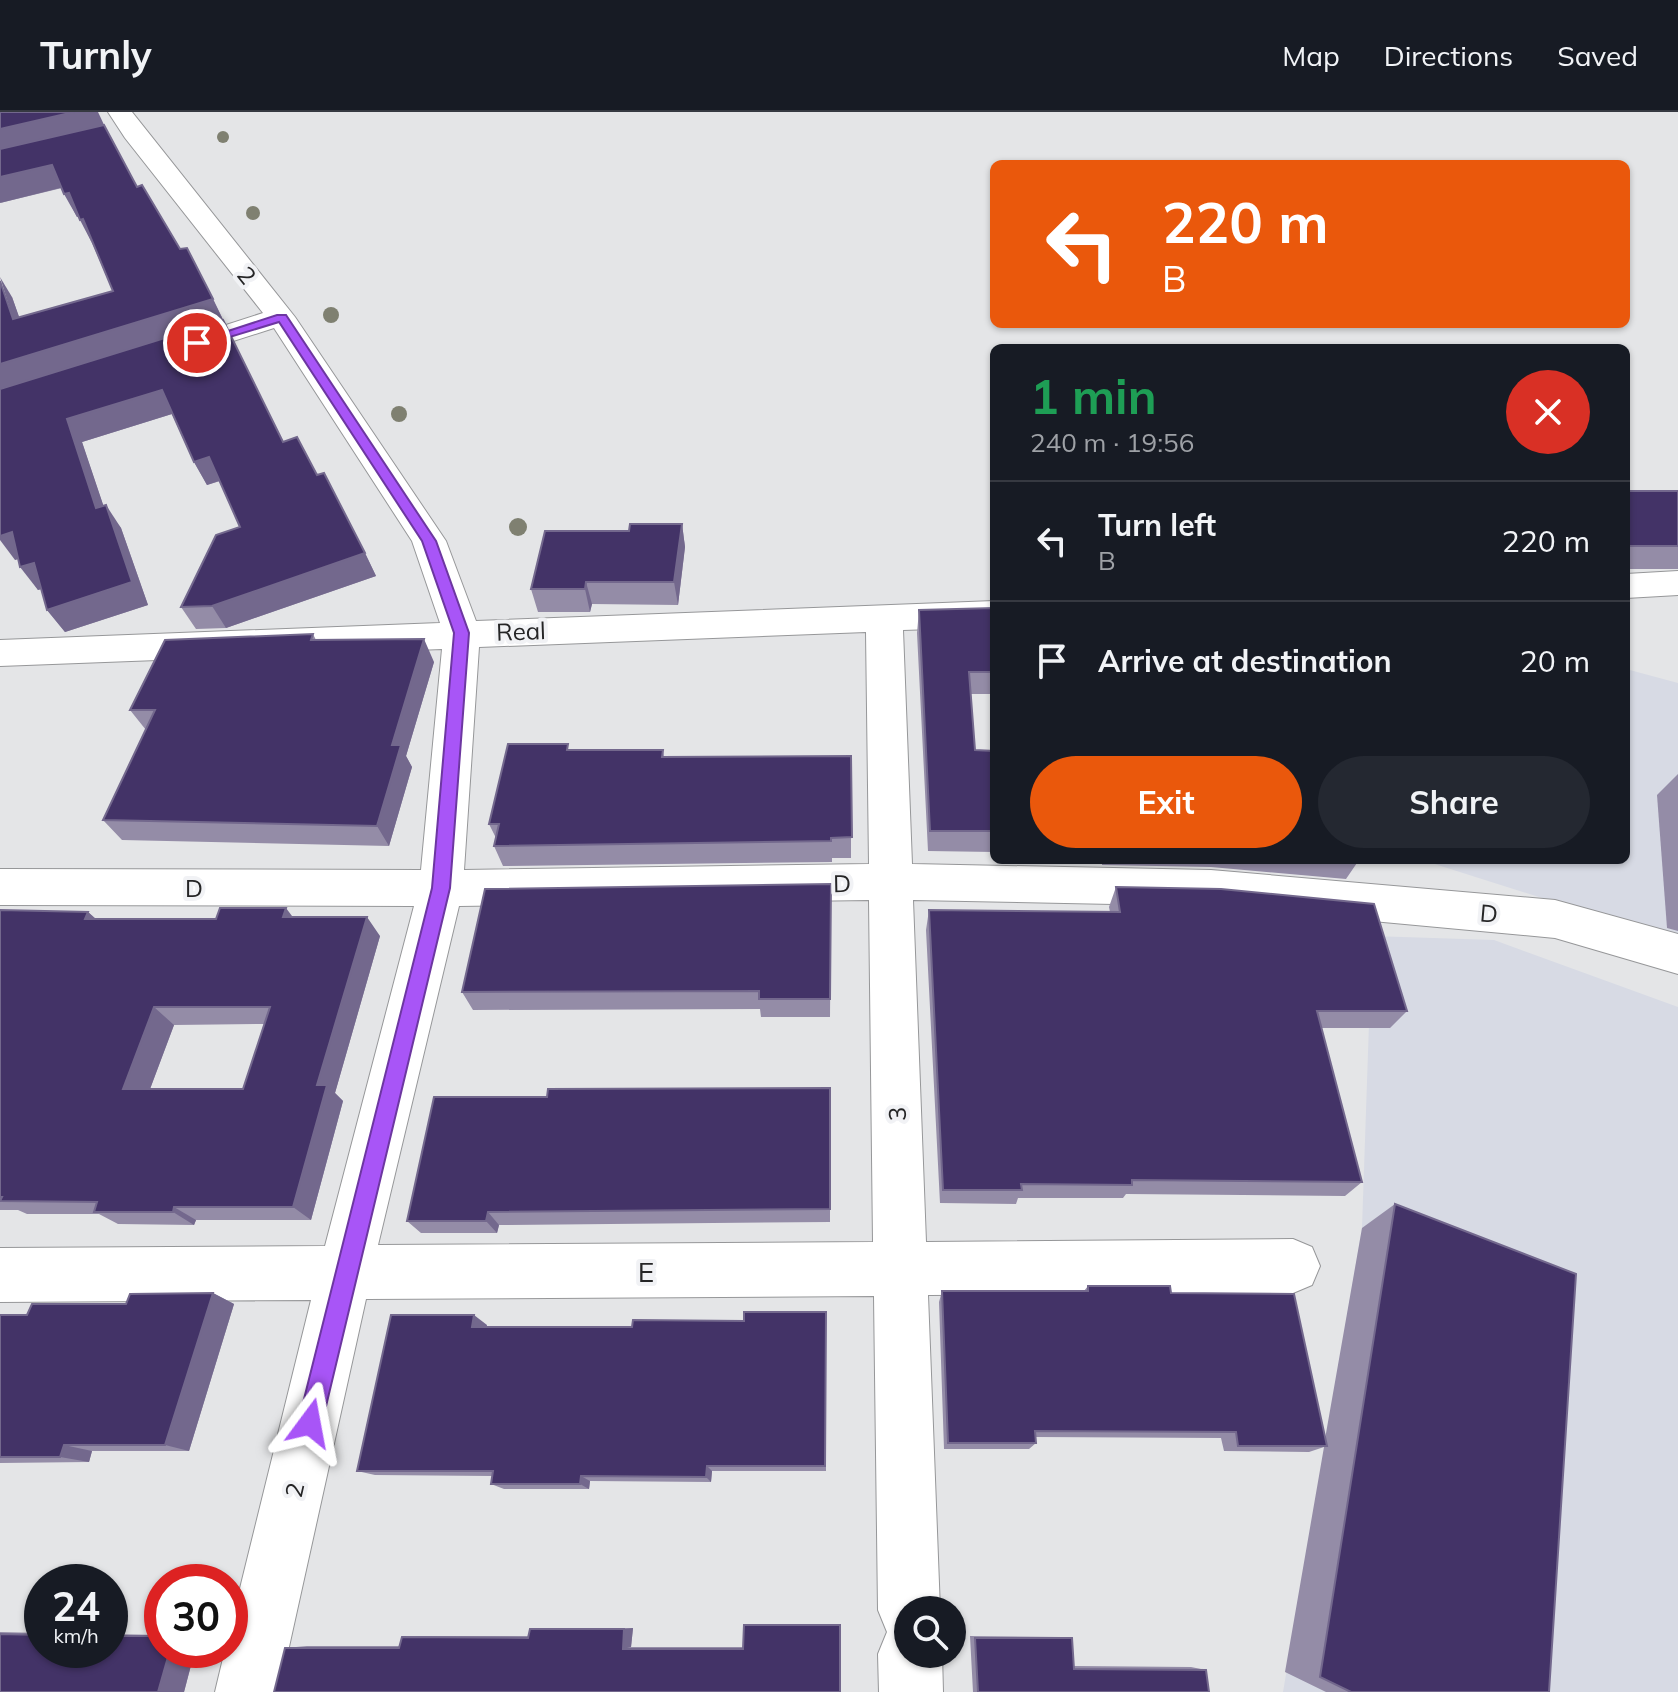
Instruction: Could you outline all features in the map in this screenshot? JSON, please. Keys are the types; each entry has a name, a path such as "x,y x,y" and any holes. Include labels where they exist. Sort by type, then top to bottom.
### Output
{"street":[{"path":"104,140 127,122"},
{"name":"2","path":"127,122 281,317 429,541 462,633 441,888 345,1273 247,1692"},
{"path":"148,359 281,317"},
{"path":"1630,586 1678,583"},
{"name":"Real","path":"6,652 990,614"},
{"path":"0,618 6,652"},
{"name":"3","path":"884,618 909,1596"},
{"name":"D","path":"0,887 441,888 891,882 1227,889 1555,919 1678,954"},
{"name":"E","path":"0,1275 1293,1266"},
{"path":"910,1668 911,1692"}],"shaded area":[{"path":"1630,670 1678,683 1678,941 1435,864 1630,864"},
{"path":"1372,936 1494,940 1678,1007 1678,1692 1283,1692 1362,1228"}],"building":[{"path":"0,112 74,112 0,129"},
{"path":"104,125 137,187 142,185 180,249 187,248 213,299 0,364 0,281 13,319 113,291 83,219 80,220 69,193 64,194 52,165 0,177 0,149"},
{"path":"223,320 283,442 297,437 317,475 324,473 365,553 212,606 181,607 216,535 240,527 209,457 194,462 162,390 67,419 96,508 106,505 132,582 47,610 34,563 20,567 12,532 0,536 0,389"},
{"path":"1630,491 1678,491 1678,546 1630,546"},
{"path":"630,524 682,524 674,582 586,582 585,589 531,589 545,531 629,531"},
{"path":"990,608 990,672 969,672 975,750 990,751 990,831 930,831 919,610"},
{"path":"313,634 311,640 424,639 392,745 401,745 377,826 103,820 155,710 130,710 165,640"},
{"path":"508,744 568,744 567,750 663,750 662,757 851,756 852,837 831,838 831,841 494,846 499,824 489,824"},
{"path":"831,884 830,999 759,999 759,991 462,992 485,889"},
{"path":"1116,887 1221,889 1374,904 1407,1011 1317,1011 1362,1182 1132,1180 1132,1185 1021,1184 1022,1190 943,1190 929,910 1120,912"},
{"path":"220,908 286,908 283,917 367,917 317,1085 327,1085 293,1207 174,1207 173,1212 94,1212 97,1202 0,1201 0,910 88,912 85,919 216,919","holes":["154,1007 270,1007 243,1089 123,1089"]},
{"path":"830,1088 830,1209 488,1212 486,1221 407,1221 434,1097 547,1097 548,1089"},
{"path":"1395,1204 1576,1274 1549,1692 1351,1692 1320,1677"},
{"path":"1088,1286 1170,1286 1171,1293 1294,1294 1327,1446 1238,1446 1236,1432 1035,1431 1036,1443 948,1443 942,1291 1088,1291"},
{"path":"213,1293 165,1445 64,1445 60,1457 0,1457 0,1315 27,1315 32,1304 126,1304 130,1294"},
{"path":"744,1312 826,1312 825,1466 707,1466 706,1477 581,1476 580,1484 491,1484 493,1471 357,1471 391,1315 474,1315 472,1327 632,1327 633,1320 744,1321"},
{"path":"744,1625 840,1625 840,1692 274,1692 285,1648 399,1648 402,1637 528,1638 530,1629 624,1629 623,1649 743,1649"},
{"path":"0,1634 24,1635 24,1668 128,1668 128,1636 144,1636 144,1668 165,1668 158,1692 0,1692"},
{"path":"975,1638 1072,1638 1074,1669 1206,1670 1209,1692 978,1692"}],"route":[{"path":"197,343 281,317 429,541 462,633 441,888 310,1423"}]}
